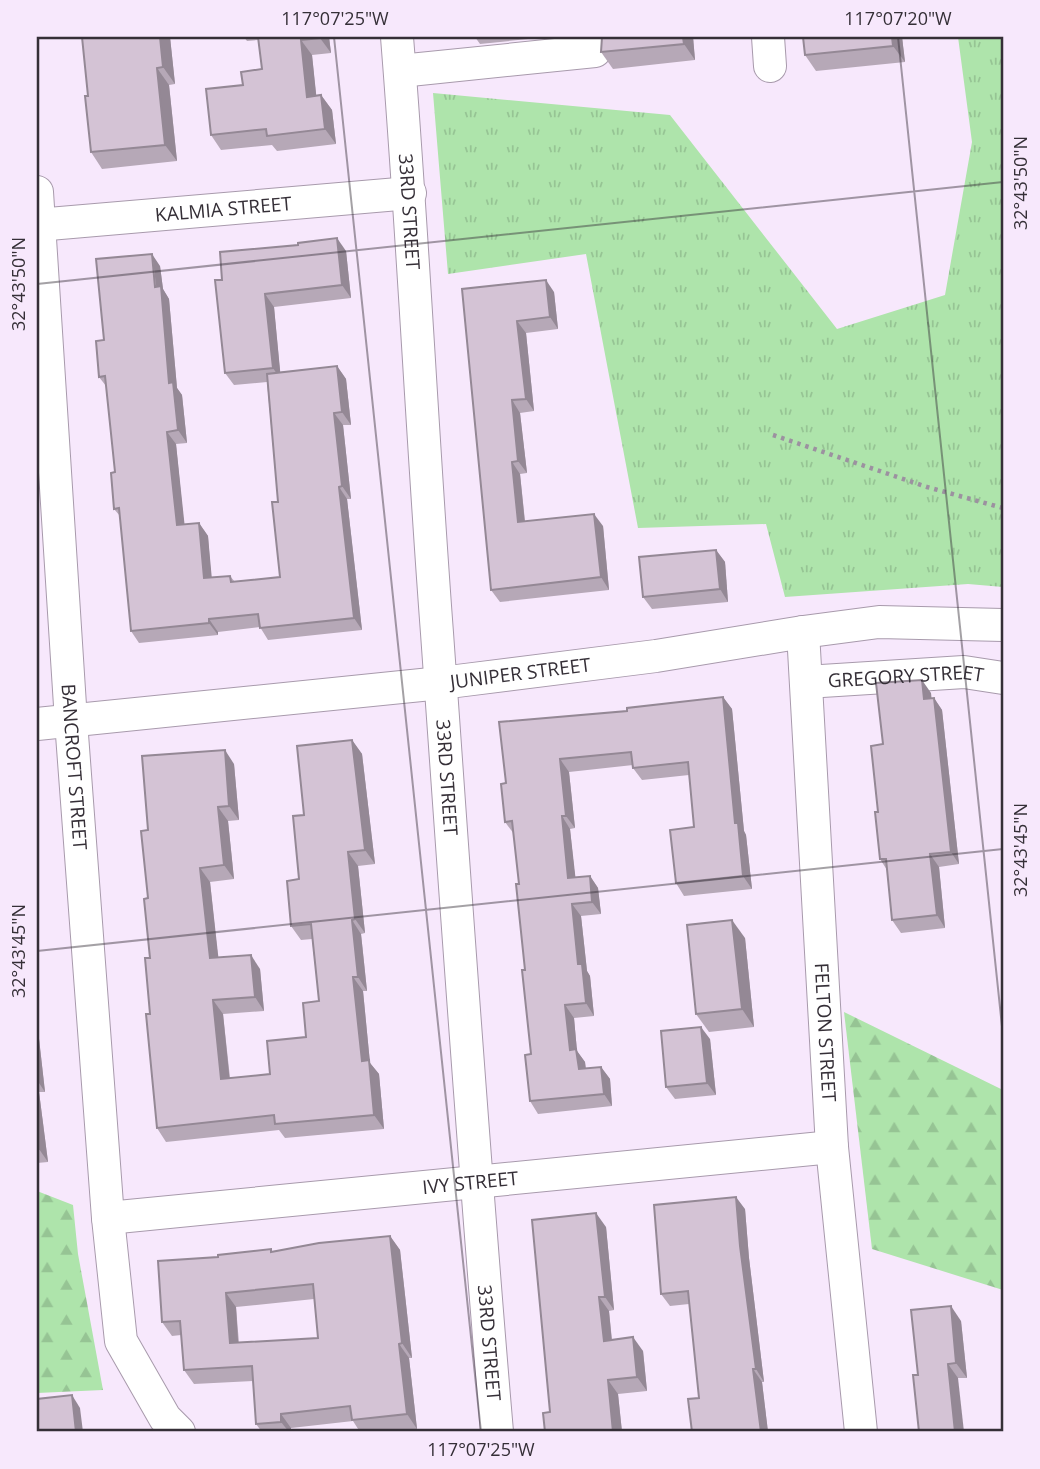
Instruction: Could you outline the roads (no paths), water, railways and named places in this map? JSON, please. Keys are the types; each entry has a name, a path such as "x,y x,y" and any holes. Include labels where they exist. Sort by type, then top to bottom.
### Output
{"street":[{"name":"33RD STREET","path":"397,37 410,193 475,1182 497,1432"},
{"path":"400,71 595,51"},
{"name":"BANCROFT STREET","path":"37,192 107,1218 121,1341 165,1418 179,1432"},
{"name":"KALMIA STREET","path":"38,225 410,193"},
{"name":"JUNIPER STREET","path":"37,724 441,683 656,656 879,622 1003,625"},
{"name":"FELTON STREET","path":"803,632 832,1147 861,1432"},
{"name":"GREGORY STREET","path":"806,682 964,672 1003,678"},
{"name":"IVY STREET","path":"107,1218 832,1147"}]}
